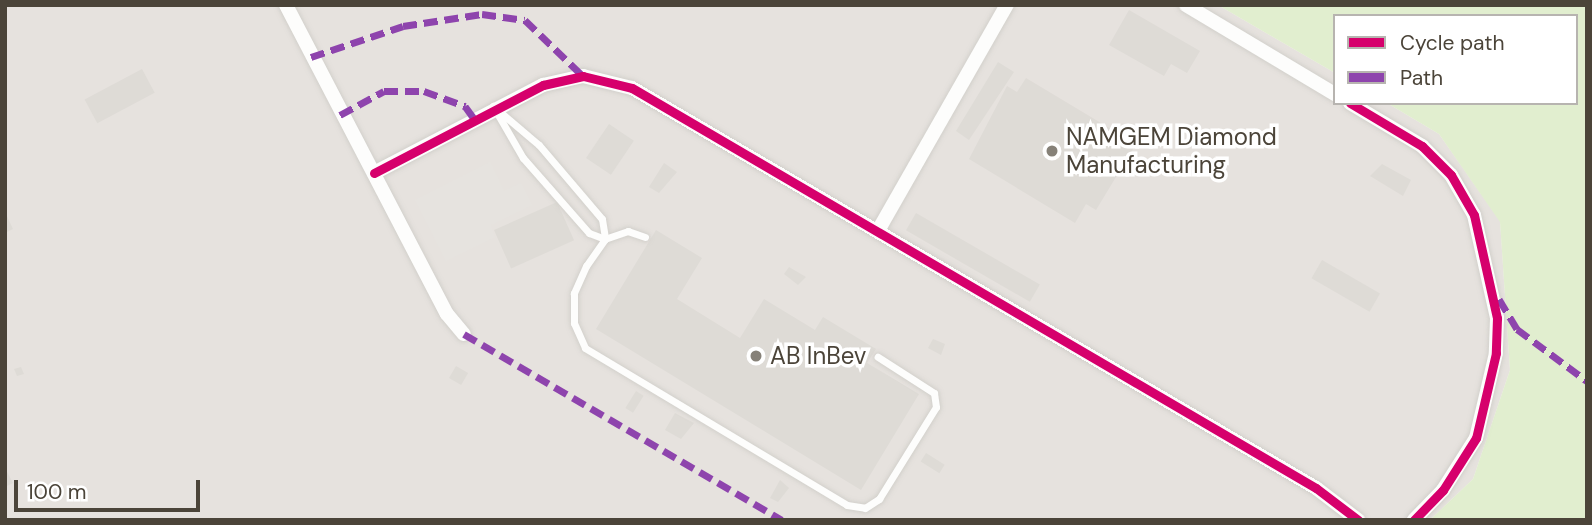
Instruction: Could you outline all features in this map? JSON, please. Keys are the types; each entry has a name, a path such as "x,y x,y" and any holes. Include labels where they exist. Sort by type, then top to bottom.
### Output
{"street":[{"path":"286,5 447,314 464,334"},
{"path":"879,229 1007,5"},
{"path":"1186,5 1333,93"},
{"path":"374,173 493,106 583,76 632,88 879,229 1316,488 1357,520"},
{"path":"1353,105 1422,146 1451,176 1474,215 1497,318 1496,353 1476,438 1443,490 1414,520"}],"lane":[{"path":"493,106 538,145 602,219 605,239 574,293 574,324 585,348 847,505 865,508 879,499 936,407 934,393 878,357"},
{"path":"493,106 523,158 589,233 605,239 628,231 645,237"}],"shaded area":[{"path":"5,5 1218,5 1333,72 1333,105 1390,105 1439,134 1500,221 1510,370 1473,479 1430,520 5,520"},
{"path":"490,162 504,191 521,183 532,205 491,225 495,237 446,261 415,200"}],"green space":[{"path":"1218,5 1587,5 1587,520 1430,520 1473,479 1510,370 1500,222 1439,134 1390,105 1578,105 1578,14 1333,14 1333,72"}],"building":[{"path":"1129,10 1200,51 1187,73 1171,64 1164,76 1109,45"},
{"path":"998,62 1014,72 969,140 956,131"},
{"path":"142,69 155,93 97,123 85,100"},
{"name":"NAMGEM Diamond Manufacturing","path":"1026,78 1136,144 1096,210 1086,204 1075,223 969,159 1007,86 1017,92"},
{"path":"609,124 634,141 611,175 586,158"},
{"path":"664,163 677,172 659,193 649,187"},
{"path":"1382,164 1411,180 1403,196 1370,176"},
{"path":"557,202 574,240 511,268 494,230"},
{"path":"5,212 13,229 5,233"},
{"path":"916,213 1040,284 1030,302 906,230"},
{"name":"AB InBev","path":"656,230 702,258 677,299 740,338 764,299 815,330 823,317 876,349 867,363 919,394 861,490 596,329"},
{"path":"1322,260 1380,294 1370,312 1312,278"},
{"path":"789,267 806,277 798,285 784,274"},
{"path":"933,339 945,344 941,355 928,348"},
{"path":"456,366 468,373 461,385 449,378"},
{"path":"21,367 24,374 17,376 14,369"},
{"path":"636,391 644,396 633,413 625,408"},
{"path":"675,413 694,423 681,439 665,430"},
{"path":"926,453 945,465 939,473 921,461"},
{"path":"5,468 13,483 5,487"},
{"path":"780,480 789,488 778,502 770,498"}],"marked path":[{"path":"311,57 403,26 482,14 525,20 583,76"},
{"path":"340,115 384,91 424,91 465,106 473,117"},
{"path":"1499,299 1517,329 1587,381"},
{"path":"464,334 782,520"}],"cycle path":[{"path":"374,173 543,85 583,76 632,88 1316,488 1358,520"},
{"path":"1353,105 1422,146 1451,175 1474,215 1497,318 1496,353 1476,438 1443,490 1414,520"}],"place":[{"name":"NAMGEM Diamond Manufacturing","path":"1052,151"},
{"name":"AB InBev","path":"756,356"}]}
